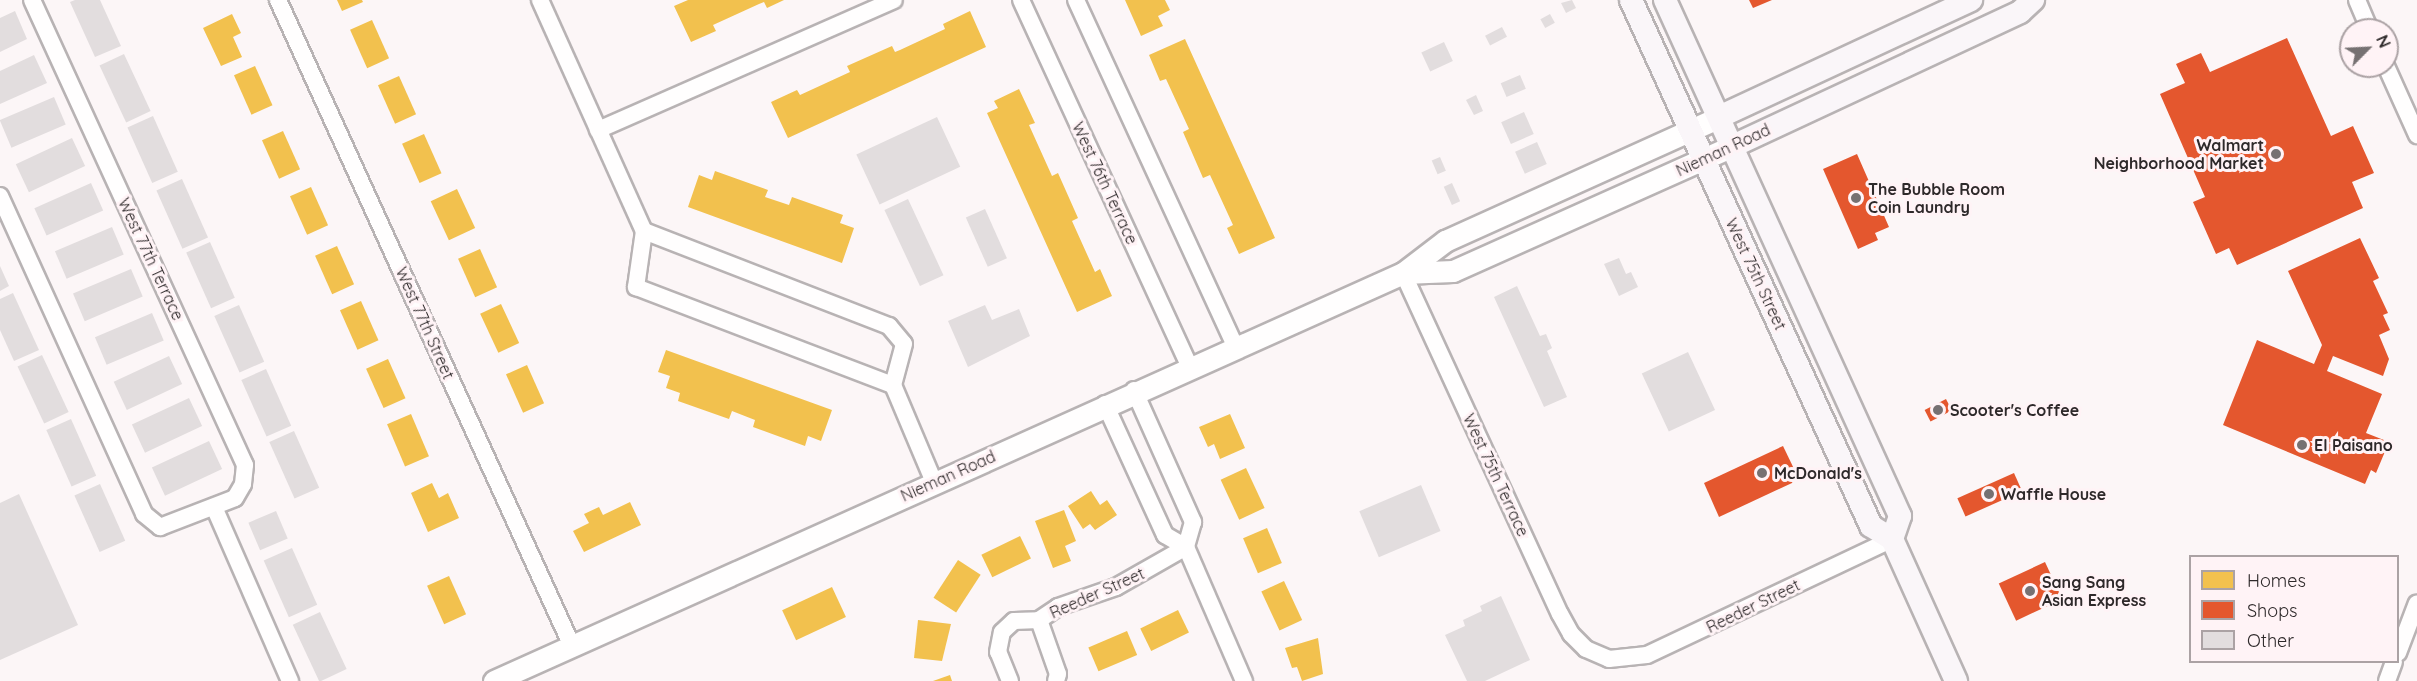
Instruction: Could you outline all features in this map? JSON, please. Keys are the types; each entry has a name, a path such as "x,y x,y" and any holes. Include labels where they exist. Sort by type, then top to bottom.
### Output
{"main road":[{"name":"West 75th Street","path":"1631,0 1871,526 1892,539 1956,681"},
{"name":"West 75th Street","path":"1665,0 1900,516 1892,539"},
{"name":"Nieman Road","path":"1719,117 1971,0"},
{"name":"Nieman Road","path":"1733,146 2020,12 2033,0"}],"street":[{"name":"West 77th Terrace","path":"0,196 144,514 160,527 235,498 243,484 245,465 32,0"},
{"name":"West 77th Street","path":"278,0 572,646"},
{"path":"540,0 644,231 636,287 893,385"},
{"path":"598,130 894,0"},
{"name":"West 76th Terrace","path":"1022,0 1189,366"},
{"path":"1076,0 1235,345"},
{"path":"2357,0 2365,18"},
{"path":"2393,78 2412,112 2417,135"},
{"name":"Nieman Road","path":"494,681 1134,390 1402,273 1445,241 1719,117"},
{"name":"Nieman Road","path":"1402,273 1453,271 1733,146"},
{"path":"644,231 889,326 904,344 893,385 934,482"},
{"name":"West 75th Terrace","path":"1402,273 1571,634 1586,649 1609,659"},
{"path":"1134,390 1192,522 1186,547 1244,681"},
{"path":"1105,404 1165,536 1186,547"},
{"path":"214,507 290,681"},
{"name":"Reeder Street","path":"1609,659 1627,660 1672,645 1892,539"},
{"name":"Reeder Street","path":"1010,681 998,652 1002,632 1014,621 1039,620 1058,607 1126,582 1186,547"},
{"path":"2399,648 2417,603"},
{"name":"Reeder Street","path":"1039,620 1058,674 1056,681"},
{"path":"2387,681 2394,663"}],"building: Homes":[{"path":"337,0 362,0 363,2 342,11"},
{"path":"688,0 784,0 767,8 764,2 759,4 713,25 716,31 691,42 674,6"},
{"path":"1125,0 1165,0 1170,10 1158,16 1163,26 1141,36"},
{"path":"970,11 986,47 788,138 771,102 797,90 800,95 850,72 847,66 892,46 895,52 900,50 945,29 943,24"},
{"path":"232,14 241,33 233,37 242,57 221,66 203,28"},
{"path":"372,20 389,58 367,68 350,30"},
{"path":"1185,39 1275,238 1239,254 1227,228 1233,225 1210,175 1203,178 1183,132 1189,129 1166,79 1160,81 1149,55"},
{"path":"255,66 272,105 251,115 234,75"},
{"path":"399,76 416,114 395,124 378,85"},
{"path":"1019,89 1035,123 1029,125 1052,176 1058,173 1078,218 1072,221 1095,272 1100,269 1112,296 1077,312 987,113 998,108 994,101"},
{"path":"283,131 300,169 279,179 262,140"},
{"path":"424,134 441,173 420,183 402,144"},
{"path":"715,171 768,190 765,197 789,205 792,197 843,215 840,223 854,228 842,263 688,207 699,175 712,180"},
{"path":"311,187 328,225 307,235 290,196"},
{"path":"457,189 475,228 449,240 431,201"},
{"path":"337,246 354,284 332,294 315,256"},
{"path":"480,249 497,287 475,297 458,259"},
{"path":"361,301 378,340 357,350 340,310"},
{"path":"501,304 519,343 498,353 480,314"},
{"path":"666,350 832,410 821,441 808,436 805,446 753,427 755,420 732,411 729,419 678,401 680,393 666,388 670,376 658,372"},
{"path":"388,359 405,398 384,408 366,369"},
{"path":"527,365 544,403 523,413 506,374"},
{"path":"411,414 429,456 405,467 387,424"},
{"path":"1230,414 1245,448 1220,459 1214,444 1208,447 1199,427"},
{"path":"1246,468 1265,508 1239,520 1221,480"},
{"path":"432,483 439,498 448,493 459,518 428,532 411,493"},
{"path":"1091,491 1100,505 1107,500 1117,515 1095,530 1090,524 1083,529 1068,506"},
{"path":"630,502 641,525 584,552 573,531 589,523 584,514 599,507 603,515"},
{"path":"1064,510 1076,541 1065,546 1071,561 1053,568 1035,521"},
{"path":"1267,528 1282,563 1258,573 1243,538"},
{"path":"1020,536 1031,558 992,577 981,555"},
{"path":"958,560 981,575 956,612 933,598"},
{"path":"449,576 466,614 444,624 427,586"},
{"path":"1284,581 1302,620 1280,631 1261,592"},
{"path":"832,587 846,617 796,640 782,610"},
{"path":"1178,610 1189,632 1151,651 1140,628"},
{"path":"918,620 951,624 942,661 914,658"},
{"path":"1127,631 1137,655 1098,671 1088,647"},
{"path":"1318,638 1323,674 1302,681 1297,667 1292,668 1285,648"},
{"path":"950,675 952,681 933,681"}],"building: Shops":[{"path":"1749,0 1772,0 1753,8"},
{"name":"Walmart Neighborhood Market","path":"2287,38 2331,136 2353,126 2374,173 2352,182 2363,208 2237,265 2229,248 2216,254 2193,202 2205,197 2160,94 2185,83 2176,64 2201,53 2210,72"},
{"name":"The Bubble Room Coin Laundry","path":"1857,154 1889,227 1875,233 1878,240 1858,249 1823,169"},
{"path":"2360,238 2379,278 2373,281 2388,313 2383,315 2390,330 2379,335 2389,359 2383,376 2333,356 2327,371 2382,394 2366,433 2389,442 2376,473 2371,470 2365,484 2223,425 2257,340 2314,364 2322,345 2288,271"},
{"name":"Scooter's Coffee","path":"1946,399 1952,411 1931,421 1925,410"},
{"path":"1783,446 1796,473 1792,483 1719,517 1704,483"},
{"name":"Waffle House","path":"2014,473 2022,491 1965,516 1957,498"},
{"name":"Sang Sang Asian Express","path":"2045,562 2062,599 2016,621 1999,584"}],"building: Other":[{"path":"100,0 121,46 95,57 70,2"},
{"path":"1572,0 1576,8 1566,13 1561,3"},
{"path":"15,11 27,39 0,52 0,18"},
{"path":"1550,14 1555,23 1545,28 1540,19"},
{"path":"1502,27 1507,37 1490,45 1485,36"},
{"path":"1444,42 1453,61 1430,72 1421,53"},
{"path":"124,54 151,111 126,123 100,65"},
{"path":"34,55 47,83 0,104 0,71"},
{"path":"1520,75 1526,89 1507,97 1501,83"},
{"path":"1476,95 1483,111 1474,115 1466,100"},
{"path":"54,97 66,125 11,148 0,120"},
{"path":"1524,112 1534,134 1511,144 1501,122"},
{"path":"153,116 178,172 152,183 127,127"},
{"path":"937,117 960,167 880,204 856,155"},
{"path":"72,138 85,166 29,192 16,164"},
{"path":"1537,142 1547,164 1525,174 1515,152"},
{"path":"1440,157 1446,171 1438,174 1432,161"},
{"path":"182,179 208,237 182,249 156,190"},
{"path":"91,183 103,210 47,236 34,208"},
{"path":"1452,183 1460,201 1452,205 1444,187"},
{"path":"908,199 943,275 920,286 884,210"},
{"path":"985,209 1007,258 988,267 966,218"},
{"path":"112,227 124,255 67,279 55,251"},
{"path":"210,242 235,298 211,308 186,253"},
{"path":"1619,258 1626,274 1631,272 1638,287 1619,296 1604,264"},
{"path":"0,266 9,286 0,291"},
{"path":"131,269 143,297 85,321 73,294"},
{"path":"1517,286 1540,336 1546,334 1552,348 1547,351 1567,397 1544,407 1494,297"},
{"path":"13,293 39,350 14,361 0,330 0,299"},
{"path":"239,305 264,362 240,373 214,316"},
{"path":"985,305 992,320 1019,309 1030,336 968,367 948,321"},
{"path":"152,313 164,341 107,365 95,337"},
{"path":"1688,352 1715,410 1669,432 1642,374"},
{"path":"42,355 69,412 44,424 18,366"},
{"path":"169,356 182,384 127,410 114,382"},
{"path":"266,369 291,426 267,437 241,380"},
{"path":"189,398 202,426 145,453 132,425"},
{"path":"71,419 96,476 72,487 46,430"},
{"path":"294,431 319,488 295,499 269,442"},
{"path":"209,441 222,469 165,496 152,468"},
{"path":"100,484 125,541 100,552 74,495"},
{"path":"1421,485 1441,531 1379,557 1359,511"},
{"path":"19,494 78,625 0,660 0,503"},
{"path":"276,511 288,539 260,550 248,523"},
{"path":"292,548 317,605 289,617 264,561"},
{"path":"1501,596 1530,660 1485,681 1467,681 1445,635 1465,626 1463,620 1482,611 1480,606"},
{"path":"320,612 347,669 319,681 293,625"}],"place":[{"name":"Walmart Neighborhood Market","path":"2276,154"},
{"name":"The Bubble Room Coin Laundry","path":"1856,198"},
{"name":"Scooter's Coffee","path":"1938,410"},
{"name":"El Paisano","path":"2302,445"},
{"name":"McDonald's","path":"1762,473"},
{"name":"Waffle House","path":"1989,494"},
{"name":"Sang Sang Asian Express","path":"2030,591"}]}
